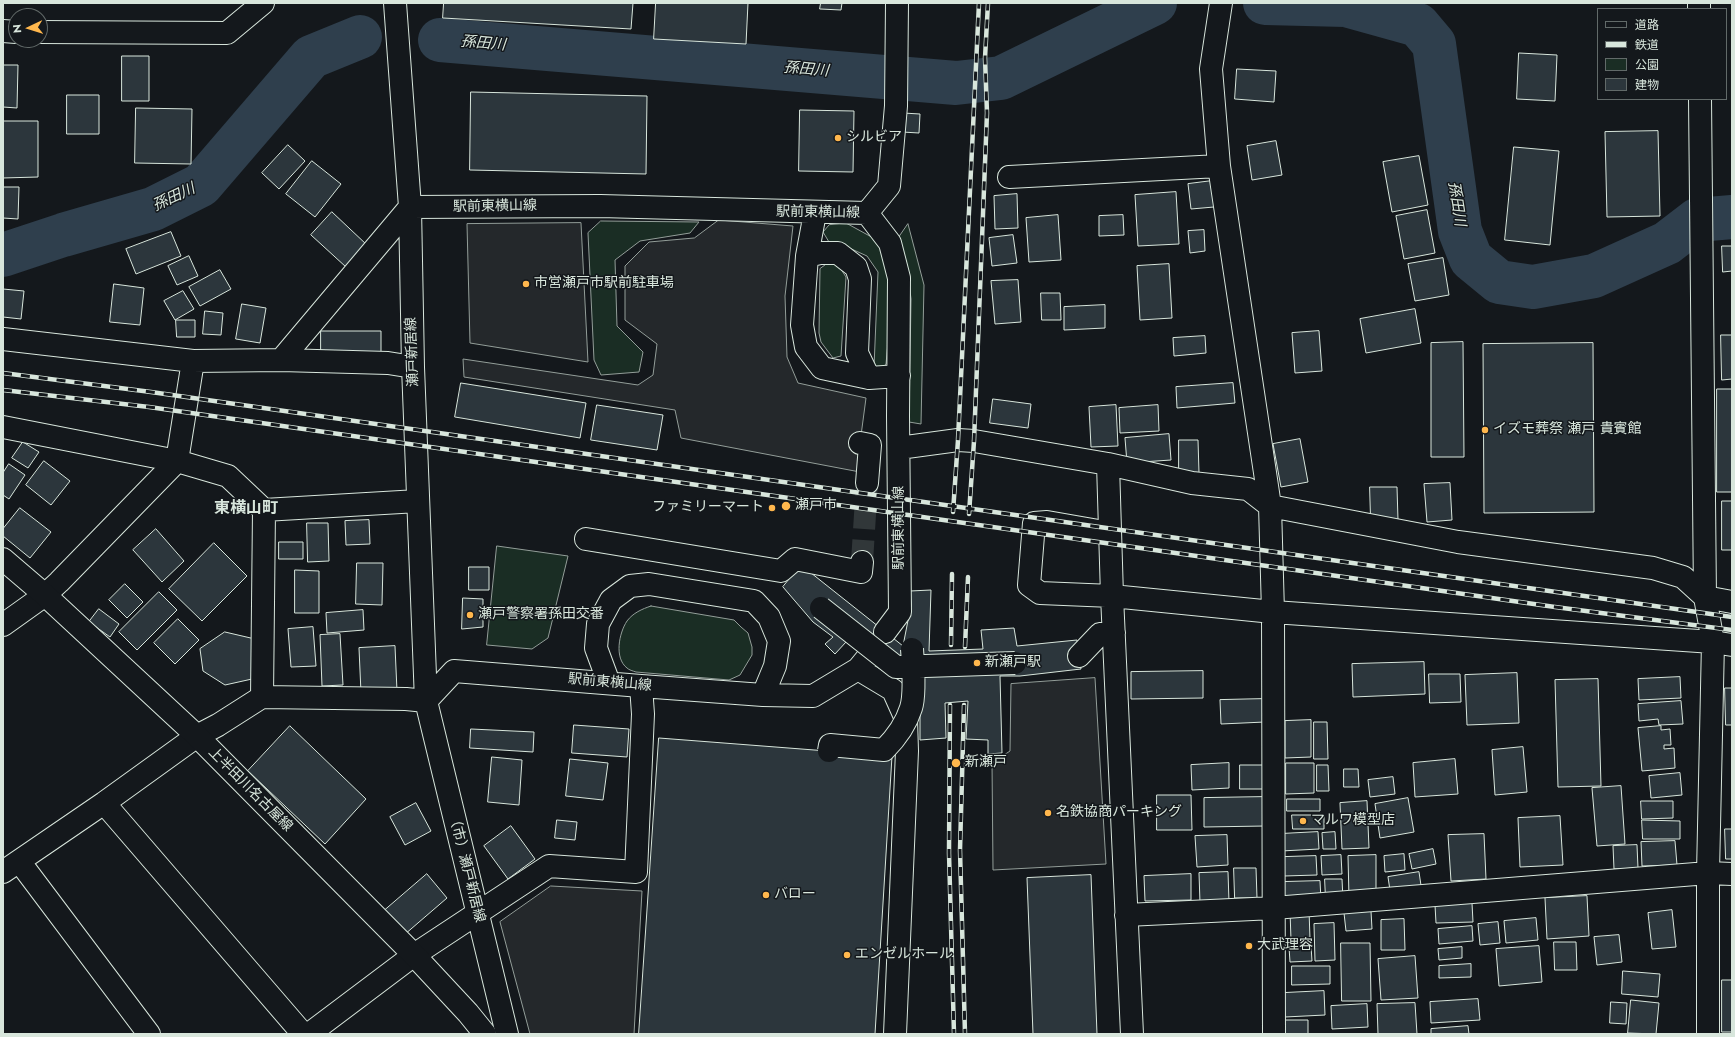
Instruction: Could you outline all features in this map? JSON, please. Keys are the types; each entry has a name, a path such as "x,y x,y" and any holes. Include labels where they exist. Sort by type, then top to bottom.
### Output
{"street":[{"path":"48,32 227,33 262,3"},
{"name":"瀬戸新居線","path":"395,3 410,206 413,367 426,701"},
{"path":"867,213 889,186 896,106 895,68 897,3"},
{"path":"1219,11 1210,69 1219,166 1270,506 1273,612 1274,1034"},
{"path":"1700,100 1705,597 1722,643 1708,873 1708,1034"},
{"path":"1009,177 1219,166"},
{"path":"281,360 410,206"},
{"name":"駅前東横山線","path":"410,206 600,206 815,213 867,213 890,243 899,278 900,612 885,632"},
{"path":"815,213 807,256 802,325 806,347 822,368 869,378 899,376"},
{"path":"807,256 820,253 838,253 856,267 860,279 857,353 869,378"},
{"path":"3,339 193,361 281,360 388,363 413,367"},
{"path":"3,625 45,596 177,461 193,361"},
{"path":"3,427 177,461 228,476 264,510 418,501"},
{"path":"899,448 958,440 974,441 1108,464 1192,484 1248,489 1270,506 1458,542 1653,568 1683,577 1705,597 1732,602"},
{"path":"860,443 870,445 867,484"},
{"path":"1108,464 1112,596 1132,1034"},
{"path":"262,697 264,510"},
{"path":"1110,533 1047,522 1034,523 1029,585 1040,593 1112,596 1273,612 1722,643"},
{"path":"586,539 786,575 795,559 861,572 862,562"},
{"name":"上半田川名古屋線","path":"3,559 197,736 414,955 468,1013 485,1034"},
{"path":"610,683 596,648 598,624 611,600 630,586 649,584 754,601 769,617 779,641 775,666 763,695"},
{"path":"821,608 896,667 912,658 1015,663"},
{"path":"1079,656 1100,634 1114,633"},
{"path":"830,742 884,750 898,736 912,707 912,658"},
{"name":"駅前東横山線","path":"426,701 454,671 763,695 813,696 862,663 893,690 906,719 907,751 895,1034"},
{"path":"309,1034 414,955 549,866 636,872 643,714 641,686"},
{"path":"149,1034 11,866 104,803 197,736 218,725 262,697 406,699 426,701"},
{"name":"（市）瀬戸新居線","path":"426,701 507,1034"},
{"path":"104,803 303,1034"},
{"path":"1126,915 1274,908 1708,873 1732,874"}],"green space":[{"path":"601,221 699,222 690,233 640,241 615,260 617,326 643,352 639,372 601,375 594,360 588,233"},
{"path":"846,223 877,240 890,269 891,310 886,364 878,371 874,367 878,272 867,256 847,247 829,242 823,232 829,225"},
{"path":"908,224 924,285 921,424 909,422 911,299 907,266 897,240"},
{"path":"828,263 837,263 846,277 841,356 833,358 821,342 819,333 820,269"},
{"path":"497,546 568,556 548,638 532,649 487,645"},
{"path":"651,606 734,620 748,633 752,647 752,655 740,675 729,680 636,672 628,669 623,664 619,652 620,639 624,626 632,616"}],"shaded area":[{"path":"719,220 793,226 785,296 787,357 798,383 866,398 860,443 860,472 681,438 675,410 464,377 463,359 638,385 653,375 657,344 625,320 625,266 649,242 694,238"},
{"name":"市営瀬戸市駅前駐車場","path":"581,223 588,362 470,343 467,224"},
{"name":"名鉄協商パーキング","path":"1095,678 1106,864 993,870 992,763 1010,751 1011,684"},
{"path":"551,886 642,891 634,1034 530,1034 500,922"}],"building":[{"path":"444,3 633,3 631,29 443,18"},
{"path":"656,3 748,3 746,44 654,39"},
{"path":"821,3 842,3 841,10 820,9"},
{"path":"1519,53 1557,55 1555,101 1517,99"},
{"path":"122,56 149,56 149,101 122,101"},
{"path":"3,65 18,65 17,108 3,107"},
{"path":"1237,69 1276,71 1274,102 1235,99"},
{"path":"471,92 647,96 646,174 470,170"},
{"path":"67,95 99,95 99,134 67,134"},
{"path":"136,108 192,109 191,164 135,163"},
{"path":"800,110 854,111 853,172 799,171"},
{"path":"903,113 920,114 919,133 902,132"},
{"path":"3,121 38,121 38,177 3,178"},
{"path":"1658,131 1660,216 1607,217 1605,132"},
{"path":"1276,141 1282,175 1252,180 1247,146"},
{"path":"288,145 305,161 279,189 262,173"},
{"path":"1514,147 1559,151 1550,245 1505,240"},
{"path":"1419,156 1428,205 1392,212 1383,162"},
{"path":"312,161 341,184 315,217 286,194"},
{"path":"1212,181 1214,207 1191,209 1188,184"},
{"path":"3,187 19,187 18,219 3,218"},
{"path":"1176,192 1179,244 1138,246 1135,195"},
{"path":"1017,194 1018,228 995,229 994,196"},
{"path":"1427,210 1435,253 1404,259 1396,216"},
{"path":"332,212 367,245 346,267 311,235"},
{"path":"1058,215 1061,260 1029,262 1026,218"},
{"path":"1123,215 1124,235 1099,236 1099,216"},
{"path":"1204,230 1205,251 1190,253 1188,231"},
{"path":"171,232 181,256 136,274 126,249"},
{"path":"1013,235 1017,263 992,266 989,238"},
{"path":"1722,246 1732,246 1732,271 1723,272"},
{"path":"189,256 198,276 177,285 168,266"},
{"path":"1443,258 1449,295 1415,301 1408,264"},
{"path":"1169,264 1172,318 1140,320 1137,266"},
{"path":"220,270 231,289 200,306 189,287"},
{"path":"1018,280 1021,322 995,324 991,281"},
{"path":"114,284 144,288 140,325 110,322"},
{"path":"3,289 24,291 21,319 3,317"},
{"path":"183,291 194,309 175,320 164,301"},
{"path":"1041,293 1060,293 1061,320 1042,320"},
{"path":"242,304 266,308 260,343 236,339"},
{"path":"1105,305 1105,328 1064,330 1064,307"},
{"path":"1415,309 1421,343 1366,353 1360,319"},
{"path":"205,311 223,313 221,335 203,334"},
{"path":"176,320 195,320 195,337 177,337"},
{"path":"321,331 381,331 381,352 321,352"},
{"path":"1319,331 1322,371 1295,373 1292,333"},
{"path":"1721,335 1732,335 1732,379 1722,380"},
{"path":"1205,336 1206,353 1174,356 1173,338"},
{"path":"1463,342 1464,457 1431,457 1431,343"},
{"path":"1593,343 1594,512 1484,513 1483,344"},
{"path":"461,383 586,403 580,438 455,417"},
{"path":"1233,383 1235,403 1177,408 1176,387"},
{"path":"1717,389 1732,389 1732,492 1717,492"},
{"path":"993,399 1031,404 1028,428 990,423"},
{"path":"597,405 663,415 657,450 591,440"},
{"path":"1116,405 1118,446 1091,447 1089,407"},
{"path":"1158,405 1159,431 1120,433 1119,408"},
{"path":"1169,434 1171,460 1127,463 1125,438"},
{"path":"1300,439 1308,482 1281,487 1273,444"},
{"path":"1179,440 1198,440 1199,473 1179,473"},
{"path":"23,442 39,452 28,468 12,458"},
{"path":"44,461 70,481 51,505 26,485"},
{"path":"9,464 25,475 9,499 3,495 3,473"},
{"path":"1450,483 1452,520 1427,522 1424,484"},
{"path":"1370,487 1397,487 1398,520 1371,520"},
{"path":"1722,501 1732,501 1732,550 1722,550"},
{"path":"20,508 51,532 30,558 3,536 3,529"},
{"path":"369,520 370,544 346,545 345,521"},
{"path":"307,523 328,523 329,561 308,562"},
{"path":"156,529 184,561 162,582 133,550"},
{"path":"279,542 303,542 303,559 279,559"},
{"path":"214,543 247,576 202,621 169,589"},
{"path":"357,563 383,563 382,605 356,604"},
{"name":"新瀬戸駅","path":"801,565 903,646 911,605 910,591 931,590 929,651 983,649 981,630 1014,628 1017,646 1077,640 1081,669 1020,676 1000,676 1002,753 988,754 988,740 966,739 968,701 945,703 946,738 920,740 920,674 891,676 846,642 835,654 825,644 833,637 813,622 783,587"},
{"path":"469,567 489,567 489,590 469,590"},
{"path":"295,570 319,571 319,613 295,613"},
{"path":"125,584 143,602 127,618 109,600"},
{"path":"159,592 177,610 137,650 119,632"},
{"path":"463,598 483,599 483,627 462,629"},
{"path":"99,609 119,624 110,637 89,622"},
{"path":"363,610 364,630 327,633 326,613"},
{"path":"178,619 199,640 175,664 154,643"},
{"path":"313,627 316,666 291,667 288,629"},
{"path":"225,632 255,639 252,679 225,685 203,671 200,649"},
{"path":"340,634 343,685 322,686 320,635"},
{"path":"395,646 397,691 361,693 359,648"},
{"path":"1424,662 1425,694 1353,697 1352,664"},
{"path":"1203,671 1203,698 1131,699 1131,672"},
{"path":"1517,673 1519,723 1467,725 1465,675"},
{"path":"1429,674 1460,674 1461,702 1430,703"},
{"path":"1680,677 1681,698 1639,700 1638,679"},
{"path":"1598,679 1601,786 1558,787 1555,680"},
{"path":"1725,688 1732,688 1732,725 1726,725"},
{"path":"1264,699 1265,722 1221,724 1220,700"},
{"path":"1681,701 1683,724 1659,725 1658,719 1639,721 1638,704"},
{"path":"1311,720 1311,757 1285,758 1285,721"},
{"path":"1314,722 1327,722 1328,759 1314,759"},
{"path":"574,725 629,729 627,757 572,753"},
{"path":"290,726 366,799 325,844 248,771"},
{"path":"1661,726 1661,730 1670,729 1671,745 1664,745 1664,749 1674,748 1675,768 1642,771 1638,728"},
{"path":"471,729 534,732 533,752 470,748"},
{"name":"バロー","path":"659,738 892,756 875,1034 639,1034"},
{"path":"1523,747 1527,792 1495,795 1492,750"},
{"path":"492,757 522,760 519,805 488,802"},
{"path":"570,759 608,763 603,800 566,796"},
{"path":"1455,759 1458,794 1415,797 1413,763"},
{"path":"1229,763 1229,788 1192,790 1191,765"},
{"path":"1286,763 1314,763 1314,793 1286,794"},
{"path":"1240,765 1265,765 1265,789 1240,789"},
{"path":"1317,765 1328,765 1329,791 1317,791"},
{"path":"1344,769 1358,769 1359,787 1344,787"},
{"path":"1680,773 1682,795 1651,798 1649,776"},
{"path":"1393,777 1395,794 1370,797 1368,780"},
{"path":"1621,786 1625,844 1597,846 1592,788"},
{"path":"1157,795 1191,795 1192,830 1157,830"},
{"path":"1264,797 1265,826 1204,827 1204,798"},
{"path":"1408,798 1414,832 1380,838 1375,804"},
{"path":"1287,799 1320,799 1320,811 1287,811"},
{"path":"1367,801 1369,848 1342,849 1340,803"},
{"path":"1641,801 1673,801 1673,818 1642,819"},
{"path":"416,803 431,831 405,845 390,817"},
{"path":"1292,815 1324,815 1324,829 1293,829"},
{"path":"1560,816 1563,865 1520,867 1518,818"},
{"path":"557,820 577,822 575,840 555,838"},
{"path":"1642,820 1680,821 1680,839 1643,839"},
{"path":"511,826 535,859 508,879 484,846"},
{"path":"1725,829 1732,829 1732,859 1726,859"},
{"path":"1318,832 1319,849 1281,851 1280,834"},
{"path":"1335,832 1336,849 1323,849 1322,833"},
{"path":"1484,834 1486,879 1451,881 1448,835"},
{"path":"1227,835 1228,865 1197,867 1195,836"},
{"path":"1675,841 1677,865 1642,866 1641,842"},
{"path":"1637,845 1638,868 1614,869 1613,846"},
{"path":"1433,849 1436,864 1412,869 1409,854"},
{"path":"1404,854 1405,870 1385,872 1384,856"},
{"path":"1341,855 1342,874 1322,875 1321,856"},
{"path":"1376,855 1376,897 1349,898 1348,856"},
{"path":"1316,856 1317,875 1284,876 1284,857"},
{"path":"1234,868 1256,868 1257,898 1235,898"},
{"path":"1228,872 1229,902 1200,903 1199,873"},
{"path":"1419,872 1422,892 1391,897 1388,877"},
{"path":"427,874 447,898 404,935 384,911"},
{"path":"1191,874 1191,900 1145,901 1144,876"},
{"path":"1091,875 1097,1034 1033,1034 1027,878"},
{"path":"1325,879 1342,879 1343,900 1326,900"},
{"path":"1320,881 1321,900 1283,901 1282,882"},
{"path":"1587,896 1589,936 1547,939 1545,898"},
{"path":"1472,903 1473,922 1436,923 1435,905"},
{"path":"1309,910 1310,939 1291,940 1290,911"},
{"path":"1672,910 1676,947 1652,949 1648,913"},
{"path":"1371,911 1372,929 1346,931 1344,913"},
{"path":"1536,918 1538,940 1506,943 1504,921"},
{"path":"1404,919 1405,950 1381,950 1381,920"},
{"path":"1498,922 1500,943 1480,945 1478,924"},
{"path":"1334,923 1335,960 1315,961 1314,924"},
{"path":"1472,926 1473,941 1439,944 1438,929"},
{"path":"1619,935 1622,962 1597,965 1594,937"},
{"path":"1554,942 1576,942 1577,970 1555,970"},
{"path":"1341,943 1370,943 1371,1001 1342,1001"},
{"path":"1311,946 1312,961 1290,962 1289,947"},
{"path":"1539,946 1542,982 1499,986 1496,949"},
{"path":"1462,947 1462,958 1439,960 1438,949"},
{"path":"1415,956 1418,998 1381,1000 1378,959"},
{"path":"1471,964 1471,977 1439,978 1439,966"},
{"path":"1292,966 1330,966 1330,984 1292,985"},
{"path":"1623,971 1660,974 1658,997 1622,994"},
{"path":"1722,980 1732,980 1732,1032 1722,1032"},
{"path":"1324,991 1325,1015 1285,1017 1284,993"},
{"path":"1478,999 1480,1020 1431,1023 1430,1002"},
{"path":"1631,1000 1659,1003 1656,1034 1628,1033"},
{"path":"1611,1002 1627,1003 1626,1024 1610,1023"},
{"path":"1415,1003 1417,1034 1378,1034 1377,1004"},
{"path":"1367,1004 1368,1027 1332,1029 1331,1006"},
{"path":"1282,1020 1308,1020 1308,1034 1282,1034"},
{"path":"1468,1026 1469,1034 1431,1034 1431,1029"}],"waterway":[{"name":"孫田川","path":"440,40 956,83 1001,78 1155,3"},
{"name":"孫田川","path":"1265,3 1346,5 1418,25 1434,44 1460,231 1471,259 1499,282 1533,287 1594,276 1667,243 1697,220 1732,217"},
{"name":"孫田川","path":"3,255 63,235 153,209 201,185 311,57 360,37"}],"tunnel":[{"path":"862,562 867,483"}],"railway":[{"path":"953,512 958,440 979,3"},
{"path":"969,514 974,441 987,113 985,58 988,3"},
{"path":"3,373 151,392 1732,617"},
{"path":"3,390 149,407 1555,607 1732,630"},
{"path":"951,645 952,574"},
{"path":"965,647 968,577"},
{"path":"950,705 949,853 954,1034"},
{"path":"964,705 960,850 965,1034"}],"place":[{"name":"シルビア","path":"838,138"},
{"name":"市営瀬戸市駅前駐車場","path":"526,284"},
{"name":"イズモ葬祭 瀬戸 貴賓館","path":"1485,430"},
{"name":"瀬戸市","path":"786,506"},
{"name":"ファミリーマート","path":"772,508"},
{"name":"瀬戸警察署孫田交番","path":"470,615"},
{"name":"新瀬戸駅","path":"977,663"},
{"name":"新瀬戸","path":"956,763"},
{"name":"名鉄協商パーキング","path":"1048,813"},
{"name":"マルワ模型店","path":"1303,821"},
{"name":"バロー","path":"766,895"},
{"name":"大武理容","path":"1249,946"},
{"name":"エンゼルホール","path":"847,955"}],"district":[{"name":"東横山町","path":"246,509"}]}
